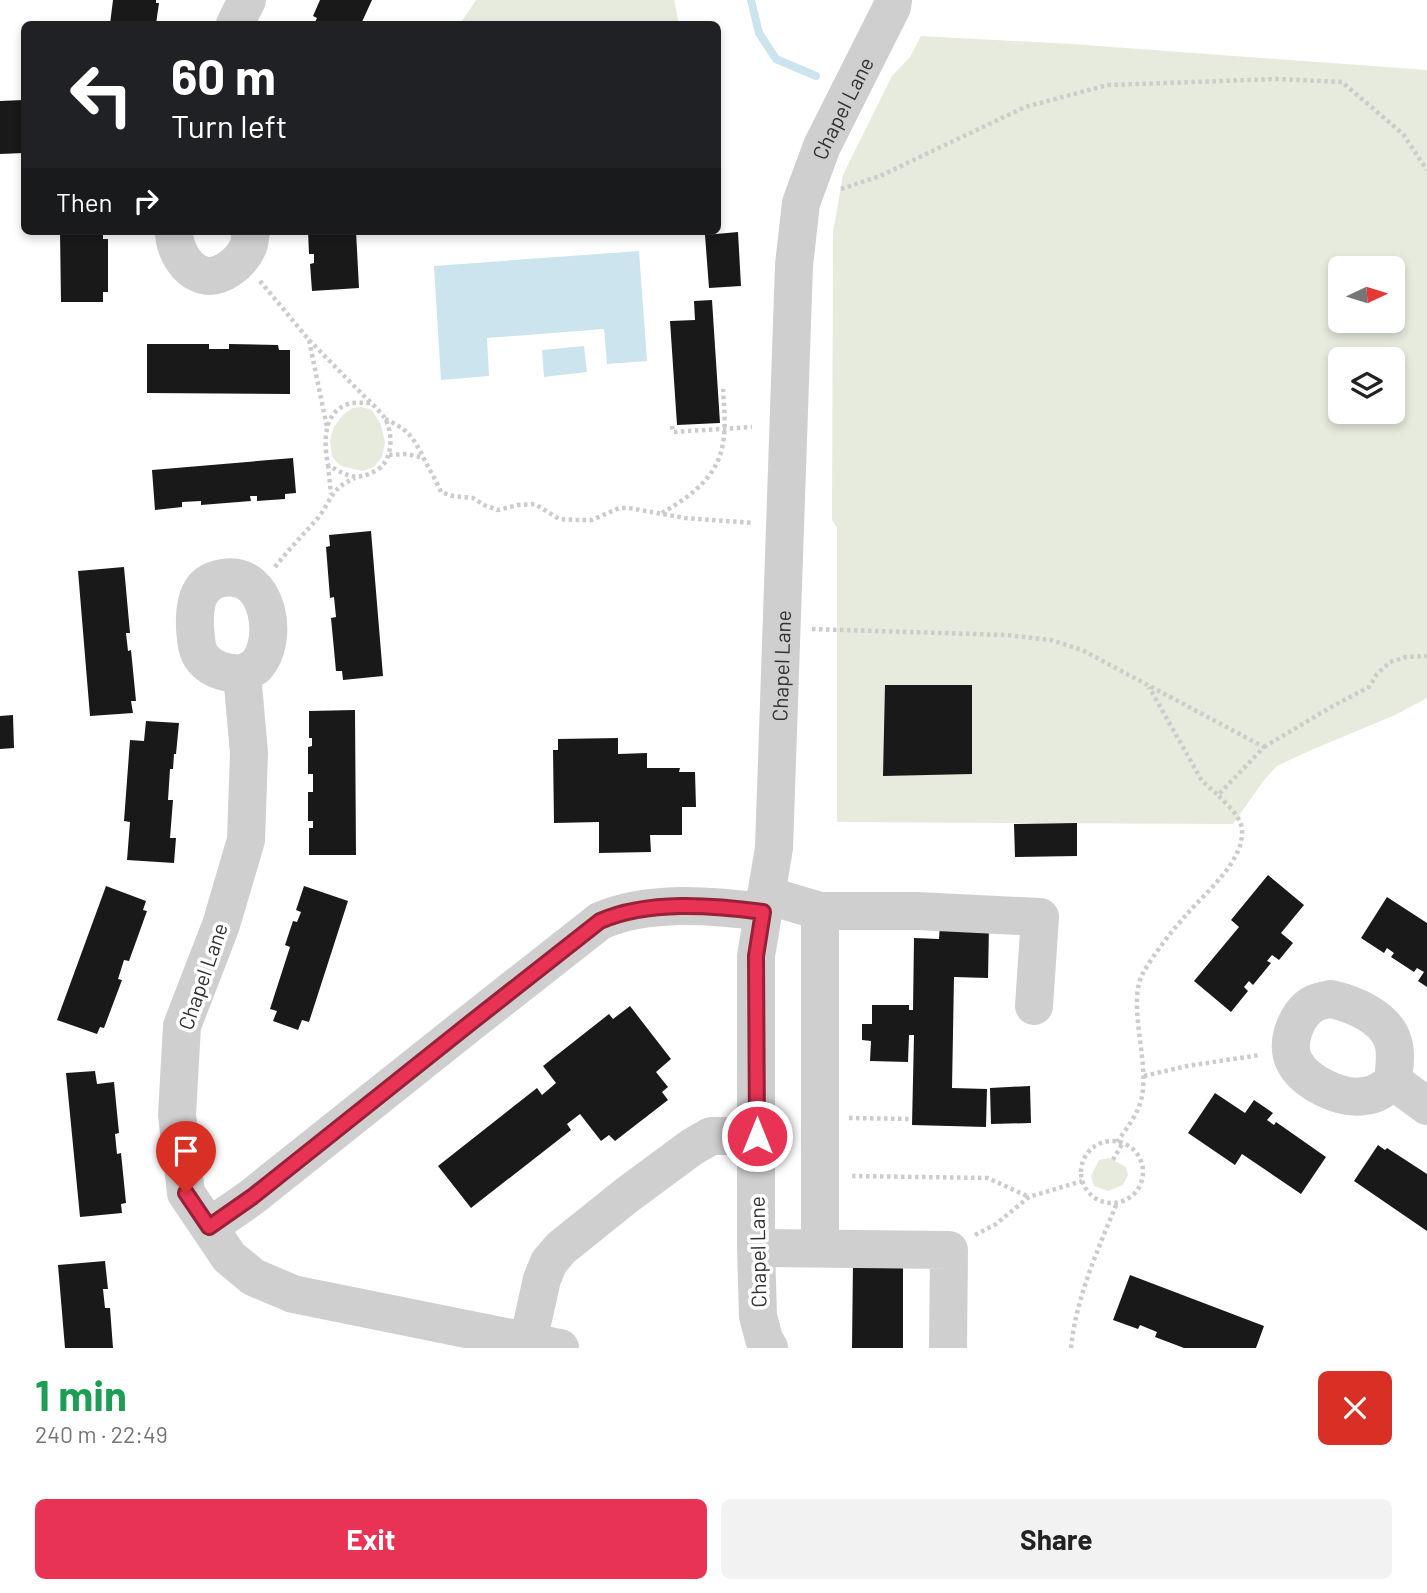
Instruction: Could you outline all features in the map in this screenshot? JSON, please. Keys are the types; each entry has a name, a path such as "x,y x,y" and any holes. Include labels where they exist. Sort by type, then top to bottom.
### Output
{"street":[{"path":"237,21 247,0"},
{"name":"Chapel Lane","path":"769,1348 758,1316 756,956 774,848 794,265 801,203 822,146 892,7 893,0"},
{"path":"174,235 179,254 189,267 203,275 217,275 230,268 246,245"},
{"path":"236,577 247,580 258,590 266,608 268,630 265,650 256,666 242,674 223,672 210,665 200,657 196,639 194,608 200,593 209,583 222,578 236,577"},
{"name":"Chapel Lane","path":"242,674 249,753 246,840 220,925 182,1026 177,1115 186,1193 229,1257 253,1277 293,1294 544,1345"},
{"path":"209,1227 252,1197 600,921 617,914 645,908 730,908 765,903 820,911 917,911 1040,917 1034,1006"},
{"path":"820,911 820,1248"},
{"path":"1331,999 1360,1007 1387,1029 1393,1041 1395,1052 1392,1081 1380,1092 1353,1097 1335,1093 1304,1073 1294,1061 1291,1047 1292,1034 1305,1011 1315,1003 1331,999"},
{"path":"1392,1081 1427,1106"},
{"path":"544,1345 542,1279 549,1262 561,1248 627,1195 711,1136 757,1136"},
{"path":"756,1248 949,1250 948,1348"}],"path":[{"path":"801,203 880,176 1025,107 1108,85 1278,79 1342,82 1404,134 1427,170"},
{"path":"246,245 309,340 385,419 389,433 389,455 384,467 370,475 343,483 331,495 319,517 284,555 258,590"},
{"path":"309,340 327,427 325,447 331,495"},
{"path":"661,514 688,498 715,468 722,451 723,387"},
{"path":"327,427 334,415 345,405 371,403"},
{"path":"385,419 411,434 441,492 473,498 498,510 518,505 535,505 559,519 592,520 620,508 629,508 685,518 785,525"},
{"path":"672,426 673,432 752,427"},
{"path":"389,455 407,454 424,458"},
{"path":"328,465 355,478"},
{"path":"782,629 1006,635 1051,640 1082,650 1264,747"},
{"path":"1218,795 1264,747 1370,687 1377,674 1390,662 1406,657 1427,656"},
{"path":"1113,1160 1142,1099 1144,1076 1137,995 1142,975 1186,915 1230,866 1241,844 1242,828 1238,818 1202,781 1149,687"},
{"path":"1144,1076 1291,1047"},
{"path":"820,1118 912,1119"},
{"path":"1105,1141 1120,1143 1138,1154 1143,1175 1135,1192 1127,1199 1117,1203 1097,1200 1089,1193 1080,1173 1086,1153 1105,1141"},
{"path":"820,1175 988,1178 1029,1197"},
{"path":"949,1250 996,1224 1029,1197 1082,1181"},
{"path":"1071,1348 1081,1301 1117,1203"}],"shaded area":[{"path":"476,0 674,0 678,21 462,21"},
{"path":"921,36 1072,44 1427,70 1427,698 1395,715 1277,766 1233,824 837,822 837,528 832,520 833,232 843,175 892,76 910,57"},
{"path":"352,408 372,410 381,425 385,442 382,457 374,467 362,471 341,466 332,457 330,440 334,427 343,415"},
{"path":"1109,1158 1126,1167 1128,1175 1123,1185 1108,1191 1094,1186 1091,1176 1099,1160"}],"water":[{"path":"639,251 647,361 607,364 604,329 487,338 489,376 441,380 434,266"},
{"path":"584,346 587,372 544,377 542,350"}],"building":[{"path":"113,0 156,0 156,3 159,3 156,21 110,21"},
{"path":"320,0 372,0 362,21 316,21 317,18 313,16"},
{"path":"21,100 21,153 0,154 0,101"},
{"path":"738,232 741,286 709,288 705,235"},
{"path":"60,235 103,235 103,239 108,239 108,292 103,292 103,302 61,302"},
{"path":"308,235 356,235 359,288 312,291 310,264 314,263 314,254 309,254"},
{"path":"712,300 720,423 677,425 670,321 695,320 694,301"},
{"path":"147,344 209,344 209,349 229,349 229,344 278,345 279,350 290,350 290,394 147,393"},
{"path":"293,458 296,493 285,494 285,499 257,501 257,496 250,496 251,501 201,505 201,501 182,502 182,507 155,510 152,470"},
{"path":"371,531 383,676 343,680 342,671 336,671 331,618 336,617 334,597 330,598 326,547 330,546 329,535"},
{"path":"124,567 130,633 126,633 128,651 131,650 136,701 131,701 133,713 90,716 78,571"},
{"path":"885,685 972,685 972,774 883,776"},
{"path":"355,710 356,855 309,855 309,828 313,828 313,821 308,821 308,792 313,792 313,774 308,774 308,747 312,746 312,738 309,738 309,711"},
{"path":"13,715 14,748 0,749 0,716"},
{"path":"146,721 179,723 176,754 173,769 170,769 168,800 173,800 170,838 176,838 174,863 127,860 130,822 124,821 130,740 144,741"},
{"path":"618,738 618,754 647,753 647,768 680,768 679,772 695,772 696,807 682,807 682,835 650,835 651,852 599,853 599,822 554,823 553,750 558,750 558,739"},
{"path":"1077,823 1077,856 1015,857 1014,824"},
{"path":"1268,875 1304,905 1281,933 1293,943 1279,960 1272,955 1267,961 1271,963 1253,985 1249,981 1244,987 1248,991 1231,1012 1194,981 1239,927 1231,920"},
{"path":"106,886 146,901 143,910 147,911 129,961 124,960 118,979 122,980 104,1028 100,1027 97,1034 57,1020"},
{"path":"304,886 348,901 309,1022 302,1020 298,1030 273,1021 277,1011 270,1009 290,947 285,945 293,921 297,922 301,912 296,910"},
{"path":"1387,897 1427,923 1427,987 1418,981 1424,972 1417,968 1414,972 1391,957 1394,953 1387,948 1384,953 1361,938"},
{"path":"940,924 989,925 988,978 954,977 952,1088 987,1089 986,1127 912,1125 914,1035 909,1035 908,1062 870,1061 871,1041 862,1040 862,1024 872,1024 872,1005 909,1005 909,1010 913,1010 914,938 939,939"},
{"path":"630,1006 671,1059 656,1072 668,1087 662,1092 668,1100 615,1141 609,1135 601,1141 580,1114 567,1124 571,1130 471,1208 438,1166 537,1088 542,1095 556,1083 543,1066 609,1014 613,1019"},
{"path":"95,1071 97,1084 114,1082 119,1133 115,1134 117,1154 121,1153 126,1203 121,1204 122,1213 80,1217 66,1073"},
{"path":"1030,1086 1031,1123 991,1124 990,1088"},
{"path":"1215,1093 1245,1113 1254,1100 1273,1113 1267,1120 1274,1125 1276,1122 1326,1157 1301,1194 1242,1154 1235,1165 1188,1133"},
{"path":"1378,1145 1427,1174 1427,1231 1354,1181"},
{"path":"105,1261 108,1289 103,1289 105,1308 110,1308 113,1348 65,1348 58,1265"},
{"path":"853,1261 903,1261 903,1348 852,1348"},
{"path":"1130,1275 1264,1326 1256,1348 1184,1348 1155,1337 1157,1332 1140,1325 1138,1329 1113,1320"}],"waterway":[{"path":"751,0 759,33 776,59 816,76"}],"route":[{"path":"186,1193 209,1227 252,1197 600,921 645,908 730,908 763,912 756,956 757,1136"}]}
